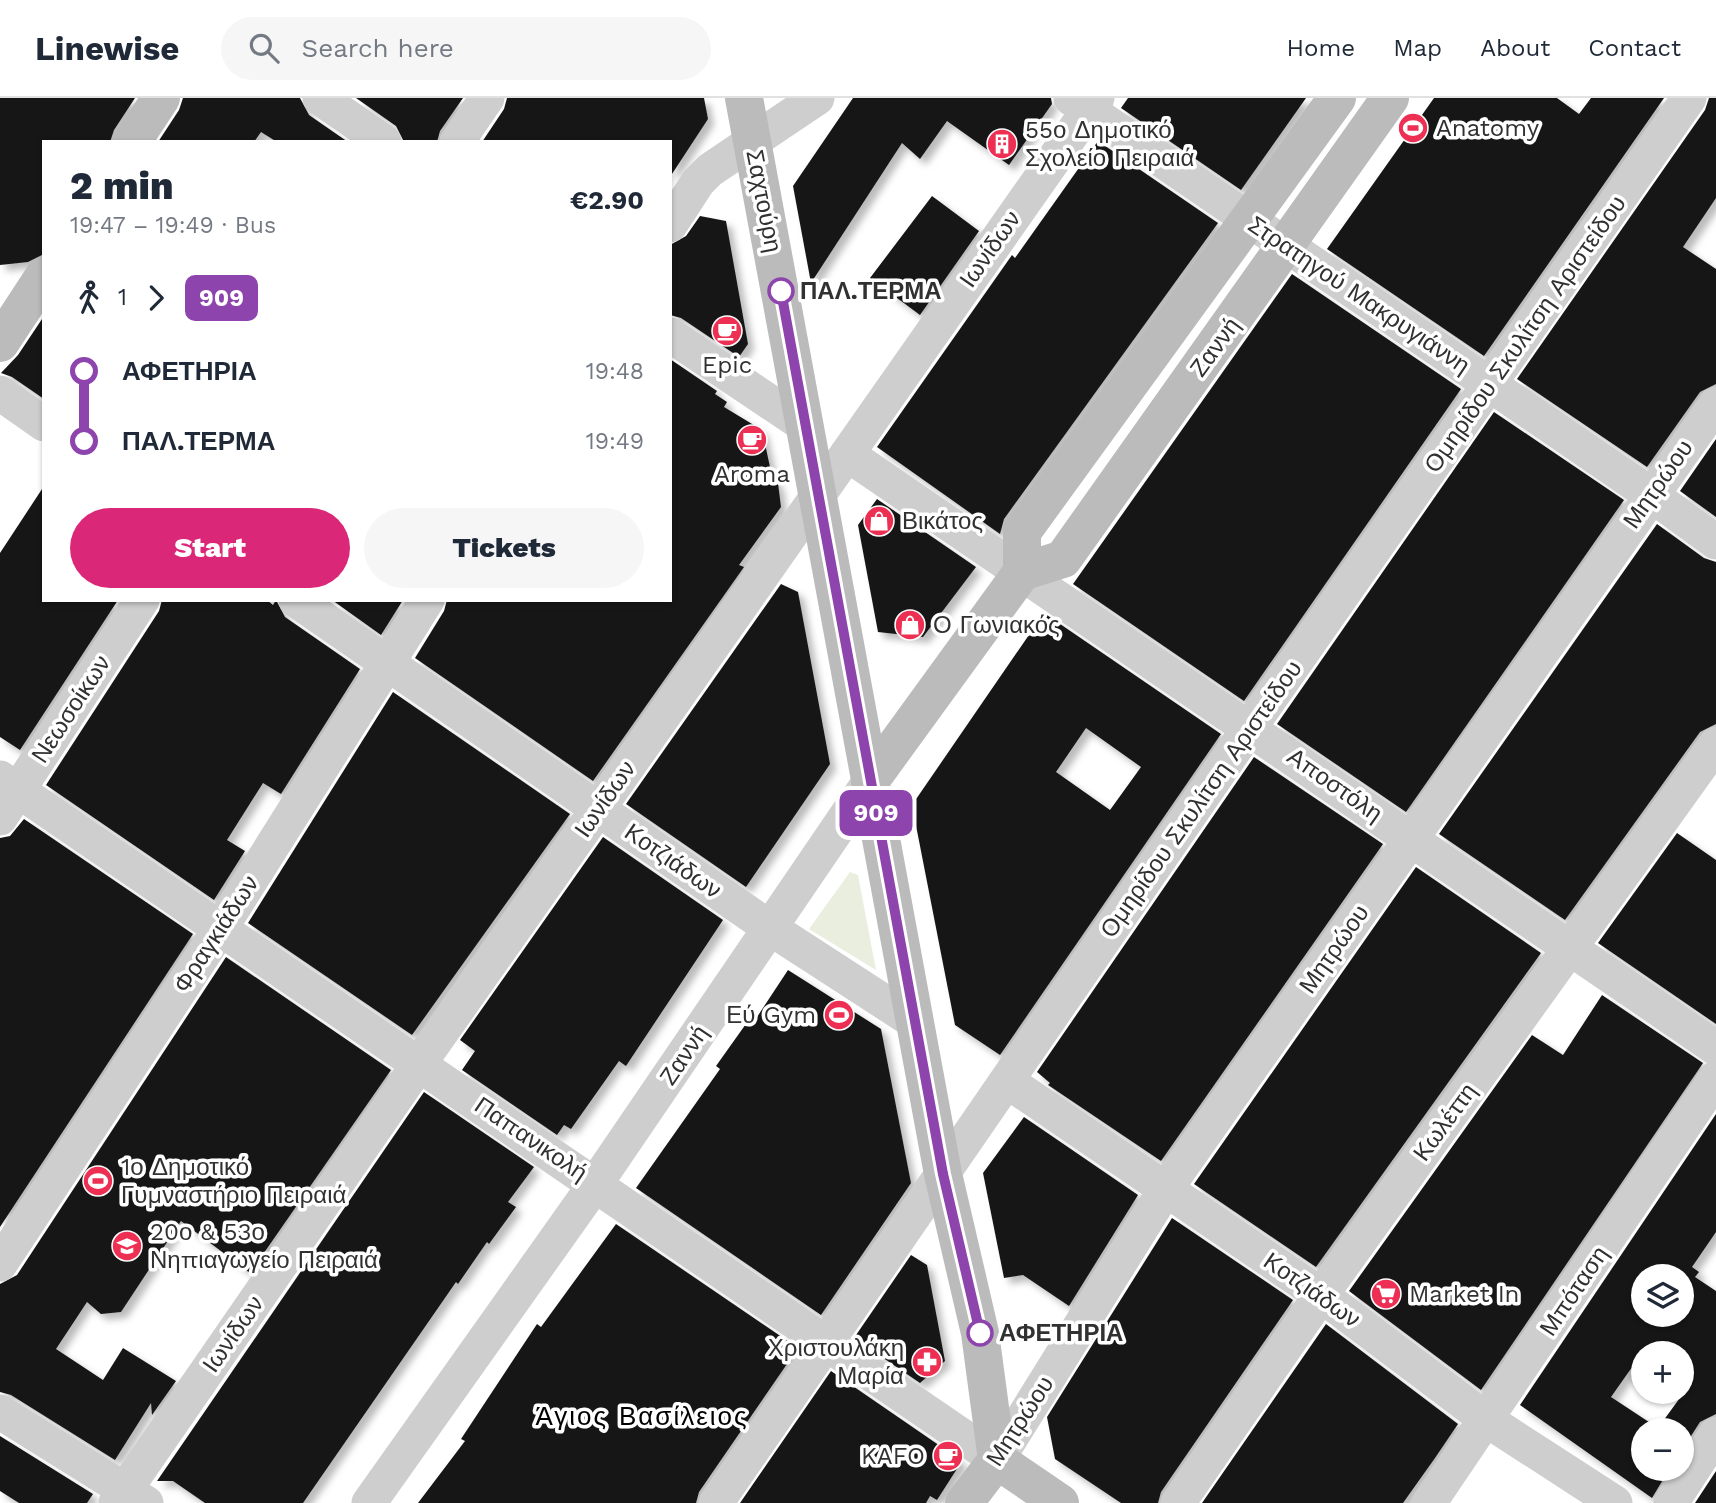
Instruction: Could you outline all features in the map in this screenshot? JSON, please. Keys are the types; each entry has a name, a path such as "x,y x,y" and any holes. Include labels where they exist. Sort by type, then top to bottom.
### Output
{"street":[{"path":"133,140 161,98"},
{"path":"320,98 381,140"},
{"path":"458,140 487,98"},
{"name":"Σαχτούρη","path":"744,98 943,1174 980,1333 997,1460"},
{"path":"672,222 698,183 724,159 817,98"},
{"name":"Ζαννή","path":"369,1503 596,1183 870,781 1022,572 1022,532 1337,98"},
{"name":"Ζαννή","path":"1022,572 1063,559 1390,98"},
{"name":"Ομηρίδου Σκυλίτση Αριστείδου","path":"716,1503 1689,98"},
{"name":"Στρατηγού Μακρυγιάννη","path":"1085,102 1286,247 1650,494 1716,542"},
{"name":"Ιωνίδων","path":"129,1499 419,1064 818,498 1085,102"},
{"path":"0,343 42,279"},
{"path":"672,336 804,425"},
{"path":"0,393 42,423"},
{"name":"Μητρώου","path":"964,1503 997,1460 1165,1190 1650,494 1716,404"},
{"name":"Αποστόλη","path":"847,454 1251,727 1716,1048"},
{"name":"Νεωσοίκων","path":"6,796 141,602"},
{"name":"Κοτζιάδων","path":"299,602 770,928 915,1022"},
{"name":"Φραγκιάδων","path":"0,1264 220,929 426,602"},
{"name":"Κωλέττη","path":"1178,1503 1321,1295 1716,744"},
{"name":"Παπανικολή","path":"6,796 220,929 596,1183 1060,1503"},
{"name":"Μπόταση","path":"1429,1503 1488,1420 1716,1078"},
{"name":"Κοτζιάδων","path":"1007,1081 1321,1295 1488,1420 1615,1503"},
{"path":"0,1412 129,1499"},
{"path":"1671,1503 1716,1434"}],"shaded area":[{"path":"850,872 858,875 876,970 809,929"}],"building":[{"path":"0,98 135,98 114,130 111,140 42,140 42,255 28,262 0,265"},
{"path":"183,98 300,98 309,115 345,140 274,140 261,132 255,140 159,140 179,110"},
{"path":"356,98 463,98 440,131 438,140 403,140 396,126"},
{"path":"507,98 704,98 708,119 672,174 672,140 483,140 504,109"},
{"path":"853,98 1051,98 1052,104 1009,165 947,121 920,159 902,143 811,283 793,186"},
{"path":"1128,98 1306,98 1241,190 1121,108"},
{"path":"1434,98 1557,98 1579,114 1591,98 1664,98 1484,356 1327,249"},
{"path":"1709,98 1716,98 1716,198 1683,247 1716,269 1716,384 1700,392 1647,467 1517,379 1705,110"},
{"path":"1098,141 1218,223 1004,519 1000,534 877,447 1012,255 1015,258"},
{"path":"932,196 979,231 920,315 870,278"},
{"path":"700,216 726,221 748,344 739,357 681,318 672,316 672,244 686,236"},
{"path":"1292,274 1461,389 1244,701 1073,584"},
{"path":"42,319 42,398 12,377 1,373 18,355"},
{"path":"672,360 717,391 715,394 727,402 724,407 762,430 770,467 773,467 775,483 778,483 781,507 739,565 744,567 593,781 415,658 444,611 446,602 672,602"},
{"path":"1494,412 1624,500 1406,812 1277,724"},
{"path":"1716,439 1716,517 1680,491"},
{"path":"42,489 42,602 117,602 20,750 0,737 0,553"},
{"path":"877,499 976,567 923,637 878,632 858,525"},
{"path":"1657,524 1704,558 1716,562 1716,724 1700,732 1565,920 1439,834"},
{"path":"781,584 798,592 830,764 746,887 626,804"},
{"path":"161,602 269,602 273,605 277,602 285,617 360,669 281,794 263,783 227,840 245,851 214,900 46,785 159,611"},
{"path":"335,602 402,602 381,635"},
{"path":"1044,613 1221,734 1000,1055 955,1025 912,805","holes":["1086,728 1141,767 1110,810 1056,772"]},
{"path":"393,692 570,814 412,1035 248,923"},
{"path":"1254,757 1383,844 1161,1161 1048,1085 1050,1083 1037,1072"},
{"path":"24,819 193,934 0,1227 0,838 10,836"},
{"path":"1677,833 1716,860 1716,1024 1598,943"},
{"path":"603,837 723,920 626,1066 619,1061 571,1129 564,1125 557,1135 462,1070 475,1051 460,1040"},
{"path":"1416,867 1541,953 1316,1267 1194,1184"},
{"path":"226,957 391,1070 250,1273 181,1221 121,1312 101,1314 87,1302 56,1349 103,1380 123,1348 176,1381 152,1415 151,1403 115,1460 11,1395 0,1392 0,1284 17,1275"},
{"path":"788,970 881,1029 911,1183 821,1315 636,1188 720,1069 716,1066 753,1014 757,1017"},
{"path":"1602,995 1703,1063 1481,1390 1349,1291 1532,1035 1563,1055"},
{"path":"424,1092 534,1167 508,1202 516,1207 489,1244 487,1242 458,1284 456,1282 303,1503 205,1503 173,1481 157,1481"},
{"path":"1716,1114 1716,1232 1694,1264 1631,1264 1631,1327 1694,1327 1694,1268 1699,1272 1695,1277 1716,1291 1716,1414 1700,1422 1694,1431 1694,1418 1665,1418 1675,1404 1694,1404 1694,1341 1631,1341 1631,1369 1611,1397 1643,1418 1631,1418 1631,1481 1662,1481 1652,1498 1520,1405"},
{"path":"1024,1117 1138,1195 1069,1306 1023,1275 1004,1278 983,1173"},
{"path":"1172,1218 1293,1300 1161,1492 1158,1503 1121,1503 1055,1459 1047,1417"},
{"path":"616,1224 798,1348 699,1492 696,1503 418,1503 465,1441 461,1439 537,1324 541,1327"},
{"path":"911,1255 927,1265 945,1361 920,1383 854,1338"},
{"path":"1326,1324 1458,1424 1435,1458 1403,1503 1202,1503"},
{"path":"831,1371 962,1461 937,1500 930,1496 926,1503 740,1503"},
{"path":"0,1436 93,1494 87,1503 19,1503 0,1491"},
{"path":"1716,1471 1716,1503 1695,1503"}],"bus line":[{"name":"909","path":"781,291 943,1174 980,1333"}],"place":[{"name":"Anatomy","path":"1413,128"},
{"name":"55ο Δημοτικό Σχολείο Πειραιά","path":"1002,144"},
{"name":"ΠΑΛ.ΤΕΡΜΑ","path":"781,291"},
{"name":"Epic","path":"727,331"},
{"name":"Aroma","path":"752,440"},
{"name":"Βικάτος","path":"879,521"},
{"name":"Ο Γωνιακός","path":"910,625"},
{"name":"Εύ Gym","path":"839,1015"},
{"name":"1ο Δημοτικό Γυμναστήριο Πειραιά","path":"98,1181"},
{"name":"20ο & 53ο Νηπιαγωγείο Πειραιά","path":"127,1246"},
{"name":"Market In","path":"1386,1294"},
{"name":"ΑΦΕΤΗΡΙΑ","path":"980,1333"},
{"name":"Χριστουλάκη Μαρία","path":"927,1362"},
{"name":"KAFO","path":"948,1456"}],"district":[{"name":"Άγιος Βασίλειος","path":"642,1416"}]}
